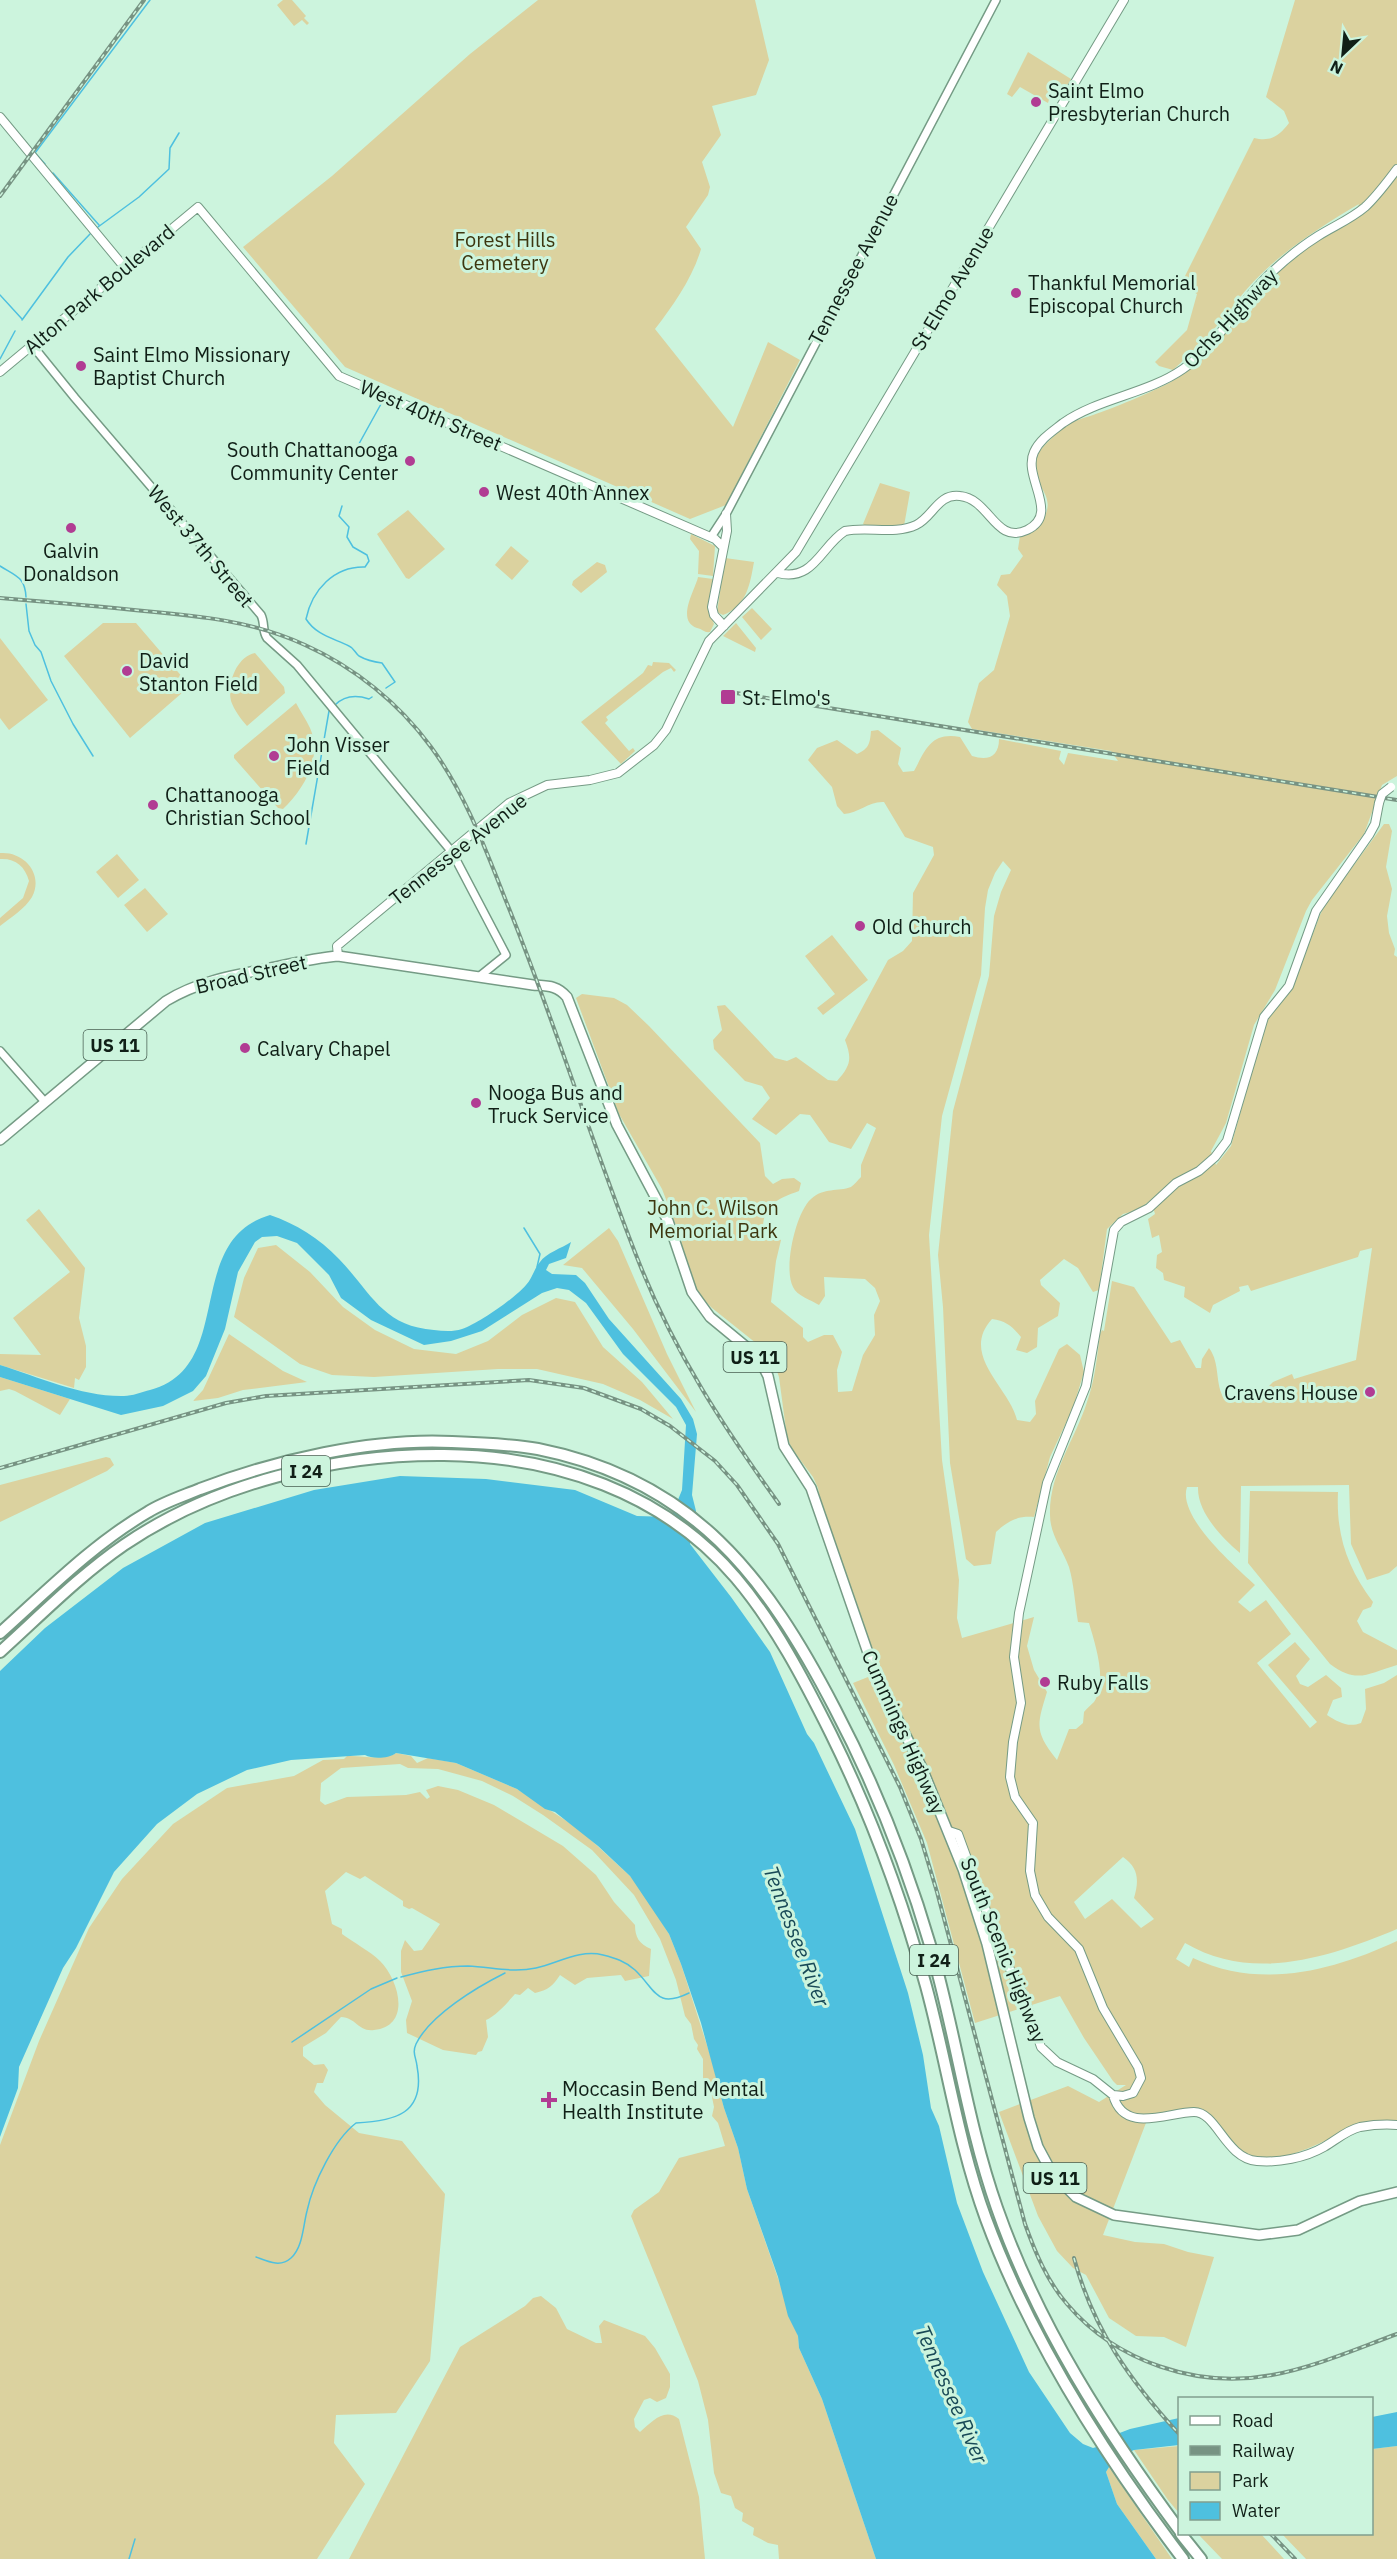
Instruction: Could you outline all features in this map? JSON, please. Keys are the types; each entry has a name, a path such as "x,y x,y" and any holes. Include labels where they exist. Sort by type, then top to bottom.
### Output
{"highway":[{"name":"I 24","path":"0,1633 104,1542 150,1511 251,1470 317,1455 402,1443 435,1441 501,1444 539,1449 620,1474 659,1494 700,1523 735,1555 782,1615 818,1676 854,1746 893,1837 931,1949 981,2157 1006,2234 1048,2326 1133,2466 1178,2529"},
{"name":"I 24","path":"0,1652 102,1562 149,1530 209,1500 251,1485 311,1469 389,1457 472,1455 548,1466 620,1490 657,1510 696,1539 734,1575 763,1613 818,1707 881,1845 913,1941 969,2171 1006,2270 1039,2339 1097,2434 1183,2559"},
{"name":"I 24","path":"1182,2535 1201,2559"}],"main road":[{"name":"St Elmo Avenue","path":"724,626 796,552 1124,0"},
{"path":"0,117 124,268"},
{"name":"Ochs Highway","path":"778,573 796,574 822,557 836,536 845,531 910,527 920,523 945,498 953,496 978,502 995,524 1003,530 1017,532 1034,526 1039,521 1042,504 1032,470 1032,460 1043,439 1072,418 1147,388 1186,368 1272,272 1319,235 1352,217 1364,207 1397,169"},
{"name":"Alton Park Boulevard","path":"0,372 198,207"},
{"name":"West 40th Street","path":"198,207 339,376 711,537 722,546"},
{"path":"724,626 714,615 712,607 728,522 726,514"},
{"name":"Tennessee Avenue","path":"338,956 337,946 509,803 547,785 618,773 636,761 654,745 666,730 705,647 724,626"},
{"path":"1113,2095 1123,2096 1133,2093 1140,2084 1140,2072 1103,2008 1079,1949 1048,1917 1037,1900 1030,1871 1033,1823 1015,1797 1010,1782 1012,1742 1022,1703 1013,1647 1035,1535 1052,1466 1077,1414 1086,1386 1113,1230 1121,1222 1149,1208 1176,1183 1199,1171 1215,1157 1227,1141 1264,1017 1289,986 1316,911 1369,835 1375,824 1382,794 1394,786"},
{"name":"Broad Street","path":"0,1140 166,1001 185,989 221,978 309,959 338,956 518,983"},
{"name":"Cummings Highway","path":"518,983 556,987 567,997 617,1125 668,1221 692,1292 710,1317 750,1350 762,1364 768,1376 784,1446 811,1488 871,1662 891,1710 922,1768 949,1831 987,1944 1021,2088 1038,2147 1052,2173 1076,2197 1114,2215 1258,2235 1298,2230 1352,2204 1397,2192"},
{"name":"South Scenic Highway","path":"949,1831 958,1834 967,1853 1002,1954 1023,1994 1041,2047 1057,2062 1093,2079 1113,2095 1120,2108 1134,2117 1161,2119 1193,2112 1202,2114 1234,2152 1249,2160 1259,2161 1286,2160 1311,2153 1359,2127 1397,2125"}],"street":[{"name":"Tennessee Avenue","path":"711,537 726,514 996,0"},
{"name":"West 37th Street","path":"32,345 261,615 267,638 297,665 452,852 506,955 480,976"},
{"path":"0,1051 45,1102"}],"green space":[{"path":"283,0 292,0 309,23 307,25 302,20 294,26 277,5"},
{"name":"Forest Hills Cemetery","path":"538,0 755,0 769,60 756,95 712,106 721,135 702,162 710,187 708,195 686,227 701,249 682,291 655,329 733,427 768,342 800,360 726,505 690,519 345,367 243,247 332,176 470,54"},
{"name":"John C. Wilson Memorial Park","path":"1295,0 1397,0 1397,776 1382,785 1364,834 1312,900 1306,911 1275,990 1254,1025 1226,1123 1211,1151 1216,1165 1231,1146 1265,1025 1271,1013 1292,989 1326,903 1384,824 1389,824 1392,831 1386,867 1392,889 1387,916 1389,933 1395,949 1394,955 1397,957 1397,1566 1389,1573 1367,1580 1351,1544 1349,1485 1241,1486 1240,1553 1206,1515 1198,1487 1187,1487 1186,1499 1199,1526 1210,1540 1255,1585 1238,1602 1250,1612 1266,1600 1291,1634 1257,1663 1310,1728 1317,1722 1268,1665 1295,1642 1310,1659 1296,1676 1300,1684 1308,1687 1326,1675 1341,1688 1342,1697 1333,1700 1327,1715 1343,1724 1361,1723 1366,1709 1365,1689 1384,1683 1397,1675 1397,1929 1345,1949 1291,1962 1264,1964 1237,1962 1211,1955 1185,1943 1176,1959 1189,1967 1193,1958 1219,1968 1244,1973 1270,1975 1296,1973 1347,1961 1397,1941 1397,2120 1365,2123 1293,2154 1263,2158 1250,2156 1235,2147 1213,2119 1200,2108 1149,2115 1103,2235 1135,2242 1164,2244 1214,2257 1186,2347 1164,2337 1136,2336 1109,2318 1086,2275 1073,2268 1057,2251 1038,2216 999,2112 1068,2086 1099,2102 1126,2085 1117,2085 1113,2081 1084,2038 1060,1996 975,2023 927,1843 894,1765 853,1683 878,1673 821,1505 818,1488 813,1477 792,1449 787,1437 779,1377 774,1362 766,1351 712,1308 701,1297 694,1285 680,1244 682,1241 662,1189 619,1114 576,998 582,994 614,998 627,1005 760,1143 765,1176 773,1184 782,1179 794,1178 801,1183 799,1191 772,1204 765,1215 763,1232 781,1240 771,1302 803,1328 803,1337 808,1342 824,1335 833,1335 842,1352 837,1370 838,1392 852,1391 863,1355 875,1335 874,1315 880,1301 875,1288 865,1279 824,1277 825,1296 819,1305 801,1295 793,1287 789,1267 790,1254 800,1216 811,1199 826,1191 851,1187 861,1177 861,1165 876,1128 867,1123 851,1149 829,1142 810,1115 800,1114 776,1135 752,1119 770,1098 762,1086 745,1081 714,1049 713,1040 722,1030 717,1006 725,1005 775,1058 787,1061 796,1057 828,1080 837,1081 849,1062 845,1040 888,960 903,951 912,941 913,893 934,855 933,847 905,837 884,802 874,803 844,814 837,806 832,787 808,760 817,748 837,740 857,754 868,745 871,731 878,730 901,748 898,764 903,772 914,771 931,744 942,737 950,736 960,737 972,756 983,758 995,754 999,739 1061,751 1059,759 1064,765 1068,753 1118,761 1111,751 972,729 968,722 979,683 994,670 1010,616 1007,596 997,585 1001,575 1010,574 1023,556 1018,549 1020,536 1037,528 1046,512 1048,504 1035,471 1036,458 1045,445 1072,422 1131,400 1179,377 1205,354 1235,320 1227,314 1202,343 1173,370 1159,366 1155,362 1187,330 1197,294 1181,284 1254,138 1274,137 1289,123 1284,111 1266,97","holes":["1359,204 1350,222 1311,245 1277,273 1280,277 1274,282 1269,281 1245,308 1237,301 1263,272 1293,247","1003,861 1011,870 994,916 989,976 953,1111 938,1255 943,1307 950,1463 966,1559 974,1566 991,1564 996,1532 1014,1520 1034,1517 1050,1457 1073,1408 1084,1372 1080,1355 1067,1344 1059,1349 1035,1401 1036,1414 1030,1422 1017,1420 1013,1408 990,1371 981,1345 983,1332 992,1319 1008,1325 1021,1337 1016,1350 1027,1353 1037,1347 1038,1328 1058,1316 1060,1303 1041,1285 1040,1280 1064,1259 1078,1268 1093,1292 1099,1290 1107,1229 1123,1214 1138,1210 1151,1200 1155,1214 1148,1219 1152,1238 1159,1235 1162,1252 1157,1255 1156,1268 1163,1273 1164,1280 1185,1287 1184,1297 1210,1313 1213,1305 1240,1291 1239,1287 1248,1285 1251,1291 1358,1257 1360,1251 1372,1248 1356,1360 1294,1379 1292,1374 1273,1382 1268,1387 1225,1400 1213,1354 1209,1348 1202,1359 1201,1368 1196,1368 1180,1340 1171,1343 1134,1287 1112,1281 1090,1394 1058,1471 1051,1500 1050,1515 1054,1536 1069,1567 1078,1622 1089,1623 1100,1673 1100,1684 1094,1702 1084,1712 1083,1723 1076,1729 1069,1729 1057,1760 1041,1734 1041,1712 1047,1692 1034,1670 1027,1646 1034,1617 962,1638 957,1618 959,1580 942,1460 929,1235 942,1116 981,975 985,908 988,890","1123,1857 1135,1870 1137,1886 1134,1898 1154,1919 1141,1928 1112,1899 1085,1919 1074,1902"]},
{"path":"1028,52 1071,79 1064,91 1057,88 1052,89 1048,103 1020,87 1012,97 1007,94"},
{"path":"880,483 910,492 904,526 865,526 863,524"},
{"path":"408,510 445,549 409,579 406,578 377,534"},
{"path":"691,534 715,546 713,576 698,574 699,551 690,539"},
{"path":"511,546 529,561 512,580 495,565"},
{"path":"725,558 754,562 749,586 742,600 731,611 723,615 717,612"},
{"path":"597,562 605,565 607,572 581,593 572,585 573,581"},
{"path":"698,577 713,579 709,611 714,624 710,632 697,628 688,619 687,612"},
{"path":"752,608 772,629 761,640 742,617"},
{"name":"David Stanton Field","path":"103,623 136,623 190,686 130,738 64,656"},
{"path":"736,623 756,648 755,652 723,636"},
{"path":"0,638 48,700 9,730 0,718"},
{"path":"255,653 284,687 285,693 247,726 232,704 230,687 238,665"},
{"path":"653,662 669,663 676,670 674,672 671,668 663,672 606,717 608,720 605,723 629,751 633,748 635,751 621,764 581,722 643,673 648,665 652,666"},
{"name":"John Visser Field","path":"296,703 310,728 314,750 313,761 298,792 283,809 278,808 234,758 234,755"},
{"path":"0,853 17,856 30,866 35,888 29,901 0,926 0,918 23,898 29,881 19,864 0,859"},
{"path":"117,854 139,880 118,898 96,872"},
{"path":"145,888 168,914 147,932 124,905"},
{"path":"832,935 868,980 823,1015 817,1008 835,994 805,956"},
{"path":"39,1209 85,1268 79,1318 86,1346 86,1367 79,1380 75,1378 74,1388 0,1365 0,1354 41,1355 13,1318 70,1272 26,1220"},
{"path":"609,1228 618,1241 667,1354 696,1412 633,1329 582,1268 563,1265"},
{"path":"276,1245 310,1272 343,1307 375,1330 414,1349 456,1354 488,1341 522,1315 556,1298 575,1302 603,1347 642,1382 673,1419 640,1400 603,1384 537,1369 498,1369 374,1377 332,1375 300,1364 234,1317 244,1278 258,1248"},
{"path":"229,1334 283,1371 307,1382 243,1390 218,1398 193,1401 203,1390"},
{"path":"0,1377 70,1399 60,1415 15,1391 9,1389 0,1391"},
{"path":"106,1457 110,1458 114,1465 107,1471 0,1522 0,1485"},
{"path":"1250,1491 1338,1492 1339,1522 1345,1550 1356,1576 1373,1602 1371,1607 1363,1610 1357,1621 1363,1632 1397,1650 1397,1665 1370,1674 1355,1675 1348,1674 1330,1664 1248,1563"},
{"path":"396,1753 411,1756 417,1763 428,1758 456,1763 517,1789 579,1829 630,1876 641,1889 669,1934 712,2061 724,2108 738,2148 747,2189 798,2336 799,2348 822,2399 876,2559 779,2559 778,2545 768,2543 753,2535 754,2528 742,2521 743,2513 735,2508 731,2496 721,2493 714,2473 708,2420 698,2381 631,2216 634,2210 659,2192 679,2158 725,2146 718,2123 712,2116 714,2107 711,2092 703,2078 703,2059 697,2049 698,2045 694,2039 691,2024 685,2016 676,1980 660,1939 634,1895 592,1850 513,1796 482,1781 438,1769 408,1768 400,1764 341,1768 321,1783 320,1801 325,1805 347,1797 406,1795 420,1792 427,1799 430,1797 426,1790 438,1786 458,1790 494,1805 563,1846 596,1875 614,1902 635,1925 638,1940 651,1949 649,1976 625,1981 621,1975 587,1978 575,1985 560,1975 547,1989 535,1993 528,1988 520,1995 515,1994 498,2012 486,2020 488,2037 482,2051 476,2055 443,2050 407,2033 406,2020 412,2001 401,1972 401,1951 405,1940 414,1951 422,1950 440,1924 412,1908 403,1906 403,1901 365,1876 360,1879 346,1872 325,1891 332,1924 342,1929 342,1934 376,1957 387,1969 396,1990 398,2011 394,2020 386,2027 374,2030 364,2029 351,2020 341,2017 326,2033 303,2047 303,2056 314,2065 324,2064 328,2070 323,2083 317,2083 314,2092 325,2105 359,2133 402,2141 445,2194 430,2361 396,2413 336,2415 334,2443 365,2484 317,2559 0,2559 0,2145 39,2041 89,1928 122,1879 173,1824 227,1788 294,1776 323,1760 344,1759 347,1756 385,1757"},
{"path":"541,2296 556,2308 567,2329 596,2343 602,2343 599,2326 604,2320 645,2336 655,2348 670,2374 670,2387 666,2398 657,2402 650,2398 644,2400 634,2419 635,2427 640,2432 663,2415 679,2419 699,2497 705,2559 349,2559 460,2347 525,2306 533,2298"},
{"path":"1178,2446 1178,2512 1168,2500 1134,2450"},
{"path":"1397,2446 1397,2559 1306,2559 1283,2535 1373,2535 1373,2449"},
{"path":"1109,2467 1172,2559 1156,2559 1117,2504 1106,2472"},
{"path":"1199,2535 1262,2535 1284,2559 1222,2559"}],"water":[{"name":"Tennessee River","path":"270,1215 298,1227 339,1259 379,1305 390,1314 416,1327 441,1331 462,1329 496,1310 526,1285 543,1259 571,1242 566,1258 549,1264 546,1270 552,1274 576,1275 585,1283 609,1319 681,1399 693,1419 697,1434 692,1495 696,1511 690,1544 770,1652 807,1734 814,1743 855,1829 908,1993 923,2055 931,2108 939,2126 957,2203 983,2272 1029,2372 1070,2433 1083,2444 1093,2448 1103,2445 1117,2434 1130,2429 1178,2418 1178,2445 1134,2450 1114,2459 1106,2472 1117,2504 1156,2559 876,2559 822,2399 799,2348 798,2336 788,2316 778,2277 747,2189 738,2148 724,2108 701,2023 669,1934 630,1876 598,1846 555,1812 545,1809 517,1789 456,1763 396,1753 380,1758 365,1755 291,1760 247,1770 197,1794 157,1824 114,1872 76,1948 63,1968 19,2067 18,2088 0,2137 0,1671 45,1628 123,1568 205,1523 314,1490 400,1476 486,1479 575,1490 637,1516 671,1517 682,1490 686,1425 676,1407 623,1354 586,1303 569,1290 557,1288 542,1293 482,1331 451,1341 424,1345 371,1320 341,1298 329,1275 297,1243 277,1236 262,1237 255,1242 238,1272 225,1329 206,1376 193,1391 163,1406 121,1415 0,1377 0,1365 77,1390 124,1396 150,1390 177,1377 193,1357 203,1331 216,1276 226,1250 243,1229"},
{"path":"1397,2412 1397,2446 1373,2449 1373,2417"}],"waterway":[{"path":"45,164 35,153 150,0"},
{"path":"98,227 139,197 169,169 170,148 179,133"},
{"path":"53,173 99,225"},
{"path":"22,320 68,257 90,234"},
{"path":"0,295 22,319"},
{"path":"0,359 15,331"},
{"path":"355,451 381,404"},
{"path":"342,506 339,516 349,527 347,537 353,547 367,555 369,561 365,567 344,571 334,575 326,582 313,598 306,619 315,629 351,647 359,656 382,663 395,682 386,688"},
{"path":"0,566 22,581 26,597"},
{"path":"26,604 29,631 35,645 41,652 51,681 73,724 93,756"},
{"path":"335,705 347,698 369,699 372,697"},
{"path":"306,844 329,711"},
{"path":"524,1228 540,1254 537,1267"},
{"path":"401,1977 459,1966 510,1970 536,1968 577,1955 594,1954 612,1957 627,1964 663,1998 670,1999 689,1993"},
{"path":"256,2257 278,2263 291,2258 300,2242 314,2188 325,2163 340,2140 356,2123 395,2117 412,2105 417,2095 419,2082 414,2050 423,2033 455,2003 505,1973"},
{"path":"292,2042 371,1989 397,1978"},
{"path":"129,2559 135,2539"}],"railway":[{"path":"0,196 144,0"},
{"path":"0,598 185,615 266,630 305,645 358,675 390,701 418,731 454,783 482,841 541,992 622,1220 654,1298 702,1389 779,1504"},
{"path":"730,692 1397,800"},
{"path":"0,1468 226,1403 266,1396 529,1380 584,1388 641,1409 670,1426 715,1461 737,1485 778,1544 900,1787 921,1839 937,1892 1025,2224 1042,2266 1053,2286 1067,2304 1109,2342 1134,2356 1188,2374 1216,2378 1244,2378 1288,2372 1397,2334"},
{"path":"1074,2258 1092,2308 1115,2353 1145,2395 1178,2433"},
{"path":"1272,2535 1295,2559"}],"place":[{"name":"Saint Elmo Presbyterian Church","path":"1036,102"},
{"name":"Thankful Memorial Episcopal Church","path":"1016,293"},
{"name":"Saint Elmo Missionary Baptist Church","path":"81,366"},
{"name":"South Chattanooga Community Center","path":"410,461"},
{"name":"West 40th Annex","path":"484,492"},
{"name":"Galvin Donaldson","path":"71,528"},
{"name":"David Stanton Field","path":"127,671"},
{"name":"St. Elmo's","path":"728,697"},
{"name":"John Visser Field","path":"274,756"},
{"name":"Chattanooga Christian School","path":"153,805"},
{"name":"Old Church","path":"860,926"},
{"name":"Calvary Chapel","path":"245,1048"},
{"name":"Nooga Bus and Truck Service","path":"476,1103"},
{"name":"Cravens House","path":"1370,1392"},
{"name":"Ruby Falls","path":"1045,1682"},
{"name":"Moccasin Bend Mental Health Institute","path":"549,2100"}]}
